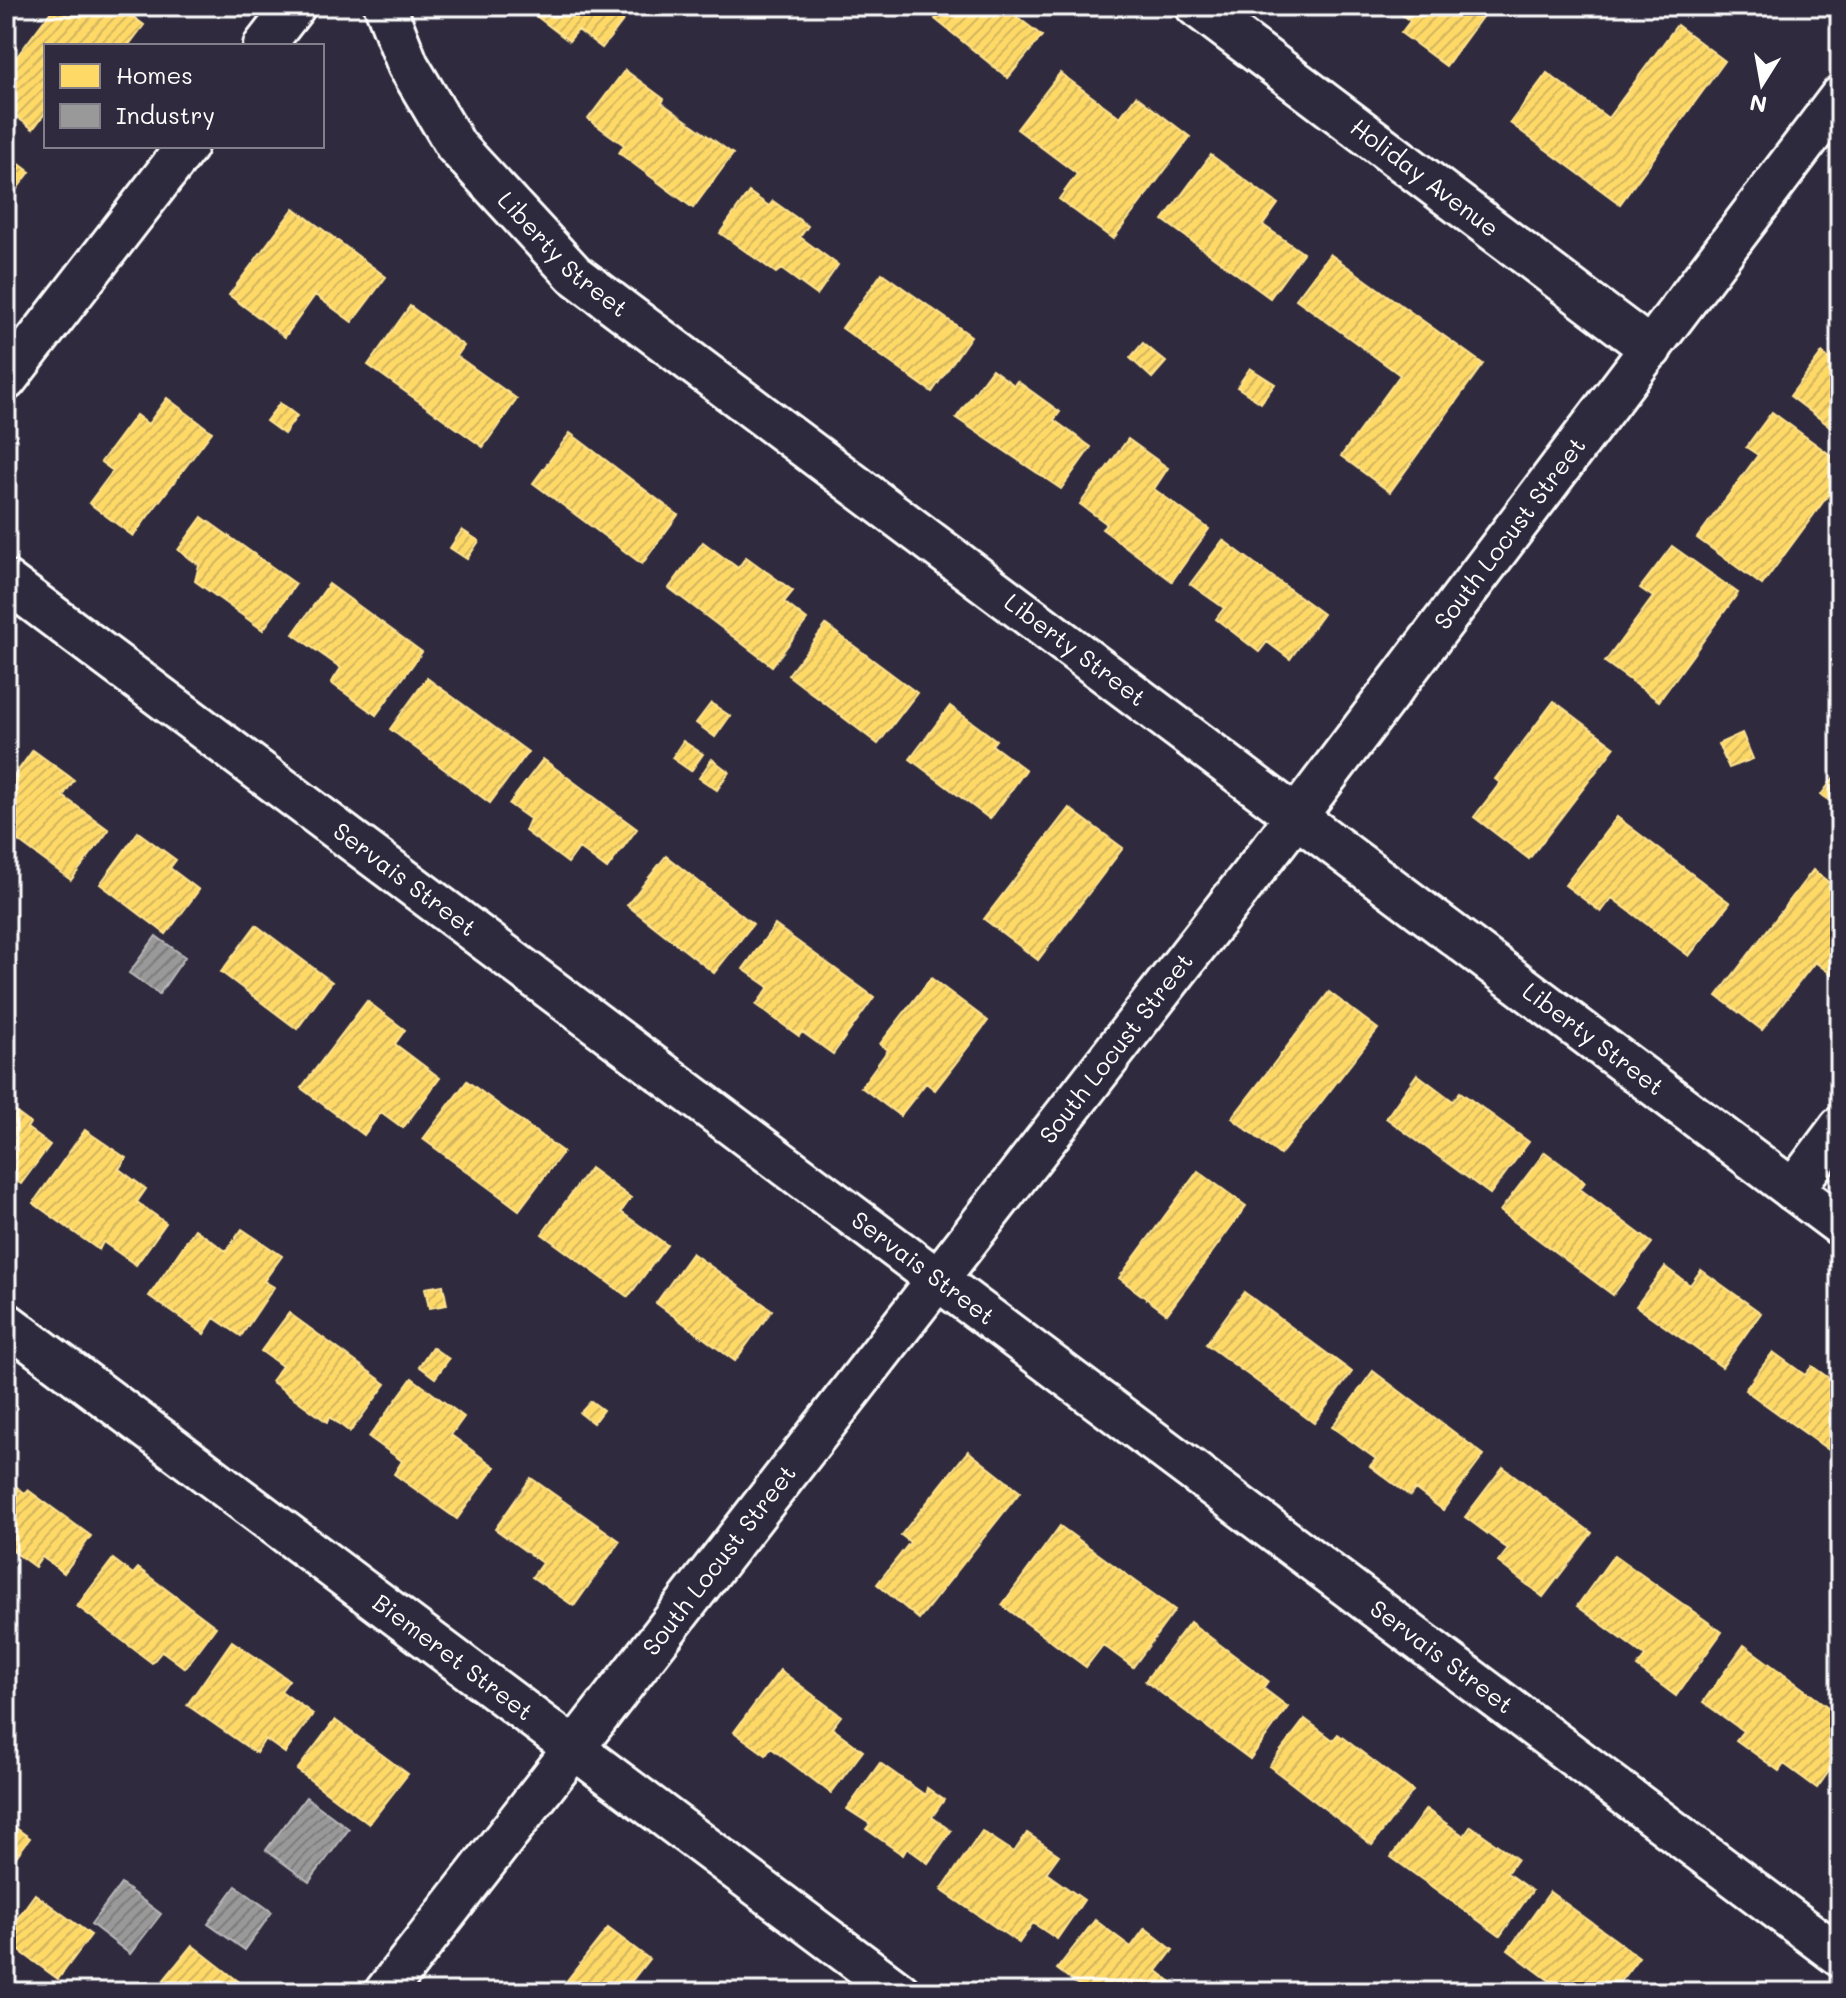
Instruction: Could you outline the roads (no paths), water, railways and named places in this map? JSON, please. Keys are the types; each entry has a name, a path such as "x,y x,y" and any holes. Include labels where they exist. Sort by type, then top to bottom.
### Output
{"street":[{"path":"266,44 295,6"},
{"name":"Liberty Street","path":"385,6 408,65 456,146 574,274 1840,1225"},
{"name":"Holiday Avenue","path":"1196,6 1651,349"},
{"name":"South Locust Street","path":"385,1992 1296,817 1840,97"},
{"path":"6,380 185,148"},
{"name":"Servais Street","path":"6,581 1840,1956"},
{"path":"1793,1190 1840,1127"},
{"name":"Biemeret Street","path":"6,1323 899,1992"}]}
